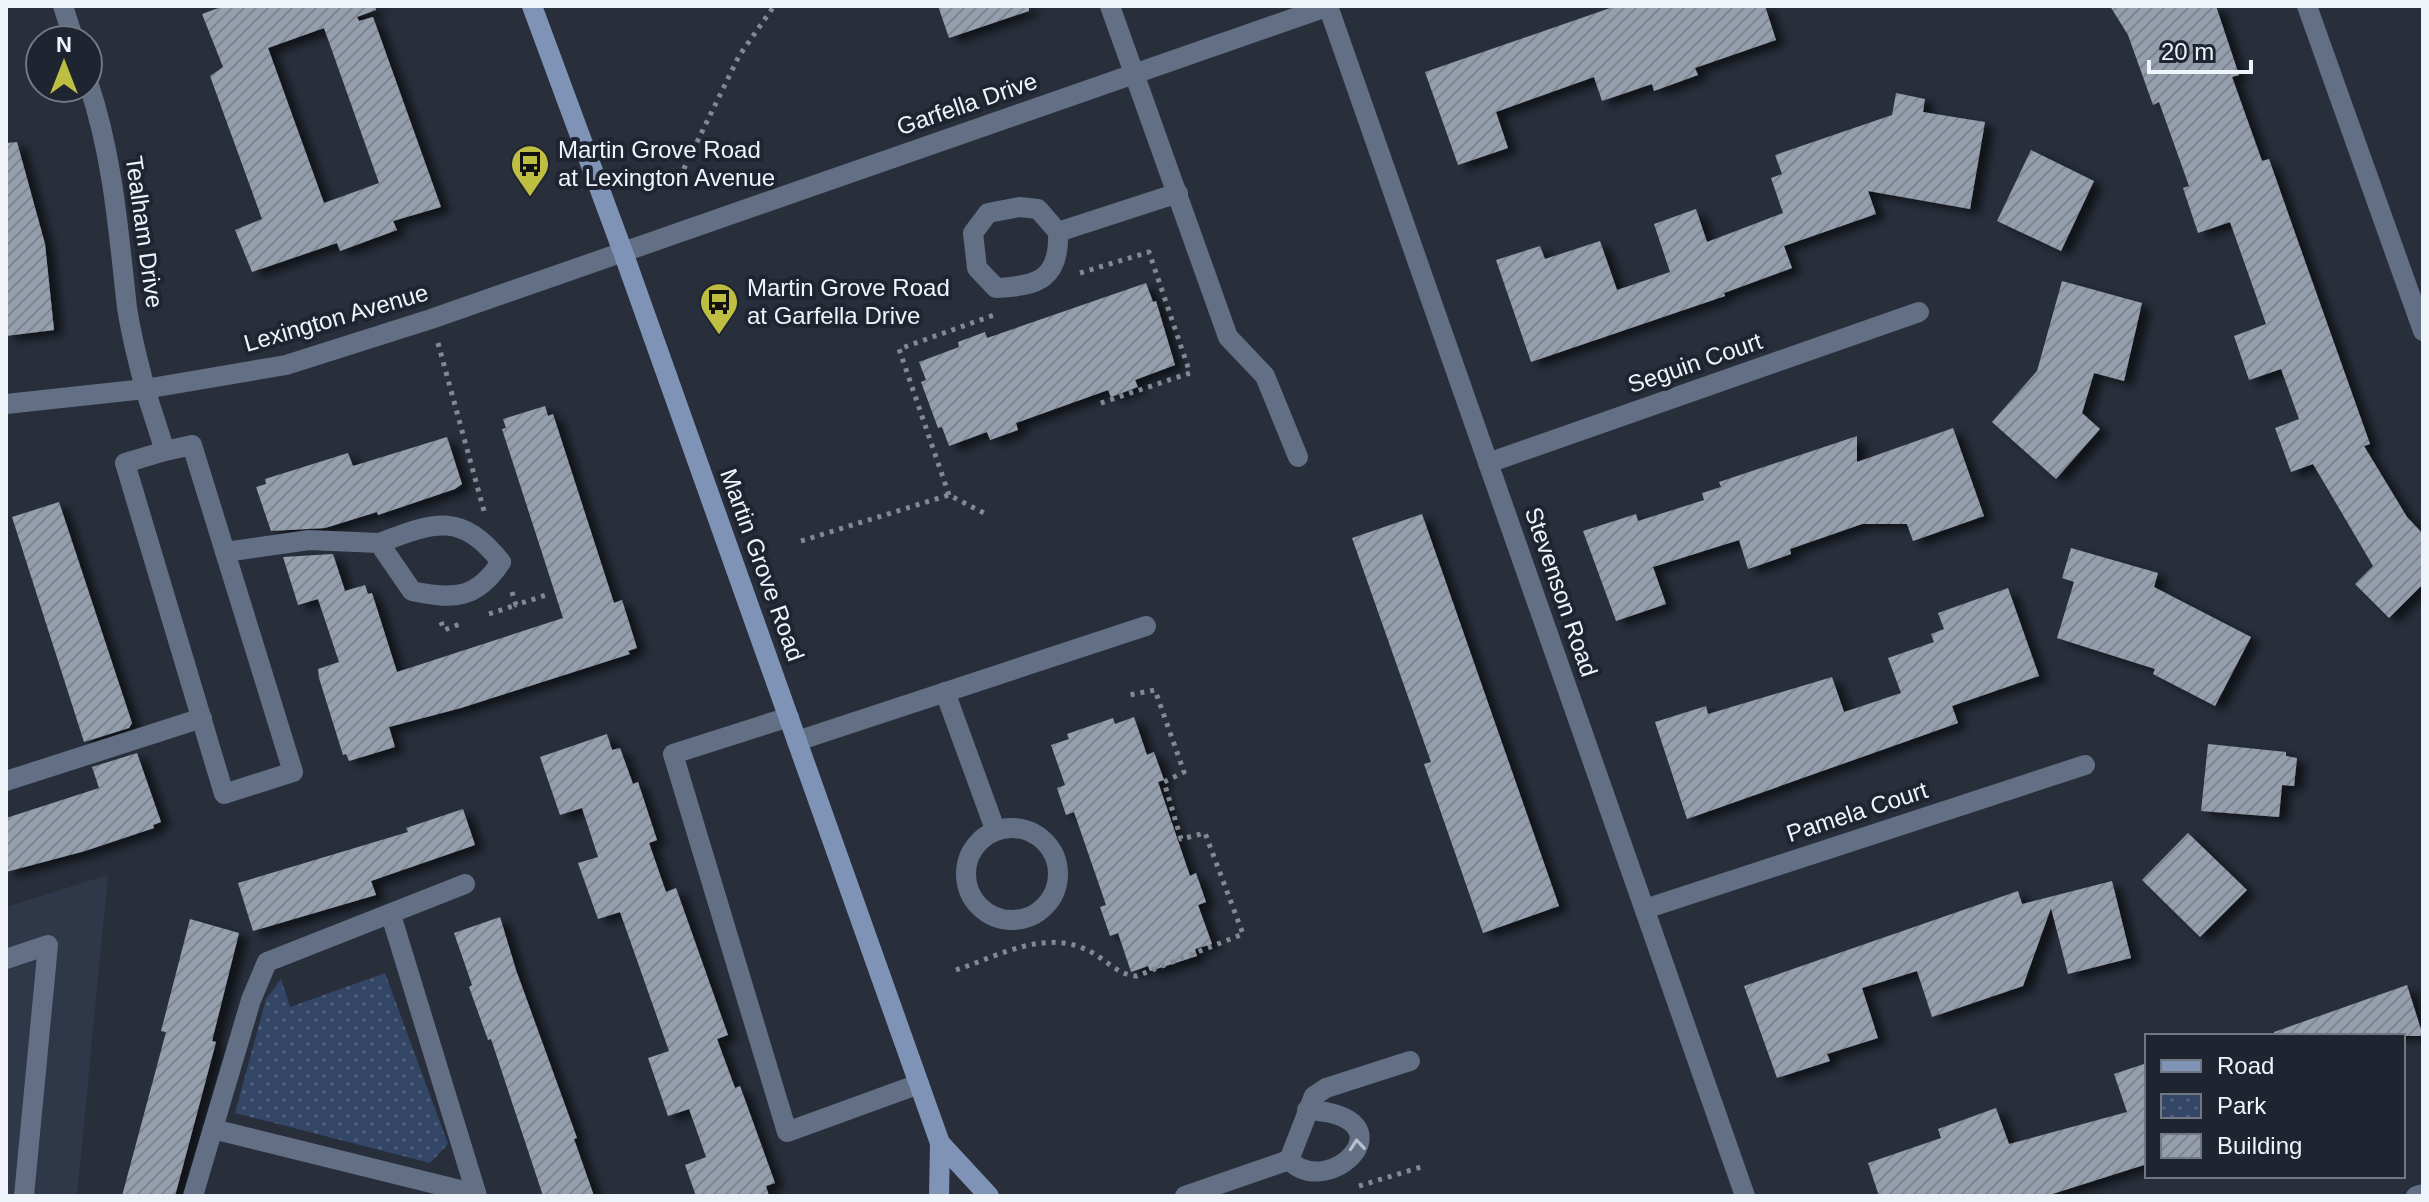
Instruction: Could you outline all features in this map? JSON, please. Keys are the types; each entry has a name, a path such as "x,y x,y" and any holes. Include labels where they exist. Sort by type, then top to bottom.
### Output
{"main road":[{"name":"Martin Grove Road","path":"532,6 623,252 940,1143 939,1196"},
{"name":"Martin Grove Road","path":"940,1143 989,1196"}],"street":[{"path":"1110,6 1228,337 1265,376 1298,457"},
{"name":"Garfella Drive","path":"623,252 1328,6"},
{"name":"Stevenson Road","path":"1328,6 1745,1196"},
{"path":"2307,6 2423,331"},
{"name":"Tealham Drive","path":"95,104 103,128 122,246 126,302 145,389 165,451"},
{"path":"1058,232 1178,193"},
{"path":"1019,207 1038,209 1058,232 1059,257 1047,276 1027,287 996,288 977,268 973,233 988,213 1019,207"},
{"name":"Lexington Avenue","path":"6,404 145,389 286,365 431,319 623,252"},
{"name":"Seguin Court","path":"1488,463 1919,312"},
{"path":"192,445 225,552 293,772 224,794 125,463 192,445"},
{"path":"225,552 309,540 379,543 432,523 482,539 501,562 487,583 460,596 433,596 412,591 379,543"},
{"path":"797,741 1146,626"},
{"path":"945,692 995,829"},
{"path":"789,717 673,754 787,1132 919,1084"},
{"path":"6,781 202,718"},
{"name":"Pamela Court","path":"1645,909 2085,765"},
{"path":"995,829 1026,830 1050,847 1056,860 1056,889 1038,911 1025,918 994,916 980,908 970,895 965,880 966,864 972,849 995,829"},
{"path":"193,1196 251,1000 267,962 465,884"},
{"path":"391,915 477,1195"},
{"path":"6,959 48,945 24,1196"},
{"path":"1289,1160 1314,1096 1326,1088 1410,1061"},
{"path":"1289,1160 1303,1178 1326,1185 1347,1176 1359,1156 1357,1133 1351,1123 1340,1115 1307,1110"},
{"path":"213,1129 477,1195"},
{"path":"1185,1196 1289,1160"},
{"path":"2416,1196 2423,1194"}],"path":[{"path":"675,187 739,56 774,6"},
{"path":"1072,275 1149,252 1190,373 1098,404"},
{"path":"986,514 949,495 899,349 1000,313"},
{"path":"431,319 516,605 546,595"},
{"path":"801,541 949,495"},
{"path":"956,970 1034,943 1052,941 1072,944 1124,974 1137,976 1243,934 1205,833 1181,839 1164,782 1184,772 1155,690 1129,695"},
{"path":"1354,1188 1421,1167"}],"shaded area":[{"path":"108,875 77,1196 6,1196 6,907"}],"green space":[{"path":"385,973 448,1144 430,1163 235,1113 266,999 281,979 290,1007"}],"building":[{"path":"224,6 376,6 376,10 357,17 359,21 373,17 441,207 393,221 397,230 340,251 337,243 252,272 235,230 262,219 210,76 223,67 202,14","holes":["324,28 379,183 324,203 268,48"]},
{"path":"938,6 1029,6 1029,11 949,38"},
{"path":"1616,6 1765,6 1776,40 1695,68 1698,75 1654,91 1652,84 1602,101 1594,77 1496,112 1508,148 1458,165 1425,72"},
{"path":"2110,6 2216,6 2239,75 2232,77 2262,161 2269,159 2370,444 2364,446 2407,517 2423,534 2423,584 2389,618 2355,584 2373,566 2313,464 2291,472 2275,428 2299,419 2281,369 2249,380 2234,336 2266,324 2230,222 2198,233 2183,188 2189,186 2159,102 2153,105 2128,35"},
{"path":"1896,93 1925,99 1923,112 1985,122 1970,209 1868,191 1876,214 1784,246 1792,268 1724,293 1725,296 1531,362 1496,260 1540,246 1545,259 1600,241 1617,290 1670,272 1654,224 1696,209 1707,242 1783,213 1771,178 1782,174 1775,155 1892,115"},
{"path":"17,142 45,244 54,330 6,336 6,143"},
{"path":"2031,150 2094,181 2061,251 1997,221"},
{"path":"2062,281 2142,303 2124,381 2094,373 2082,413 2100,429 2056,479 1992,422 2037,371"},
{"path":"1146,283 1153,302 1156,301 1175,365 1135,380 1138,387 1111,397 1108,390 1016,423 1018,430 990,440 987,432 949,446 942,427 938,428 921,382 926,380 919,362 959,347 958,342 985,332 987,338"},
{"path":"545,406 548,416 553,414 614,603 622,600 637,648 628,651 630,654 461,708 389,727 395,747 349,761 346,754 343,755 318,669 339,662 318,599 298,605 283,557 333,554 345,591 365,585 368,594 372,593 397,672 563,618 502,429 506,428 503,419"},
{"path":"1953,428 1984,516 1913,541 1907,524 1862,524 1790,549 1791,554 1748,569 1739,540 1653,567 1666,604 1616,621 1583,531 1636,514 1638,521 1704,500 1702,493 1721,487 1719,482 1857,436 1857,462"},
{"path":"447,437 462,484 455,489 378,515 377,512 325,528 271,531 256,487 266,484 265,479 348,453 353,466"},
{"path":"59,502 132,723 129,728 84,742 12,517"},
{"path":"1422,514 1559,906 1483,933 1424,764 1431,762 1352,538"},
{"path":"2071,548 2158,573 2154,587 2251,637 2215,706 2153,674 2155,669 2057,638 2074,582 2062,578"},
{"path":"2008,588 2039,676 1952,706 1958,723 1687,819 1655,722 1706,706 1708,714 1832,677 1844,712 1901,693 1888,658 1934,642 1931,634 1944,629 1938,613"},
{"path":"1134,717 1147,755 1154,752 1164,780 1158,782 1190,876 1196,873 1206,902 1198,905 1212,944 1195,949 1197,956 1150,971 1148,966 1131,972 1118,933 1110,936 1100,907 1106,905 1074,812 1066,815 1057,788 1065,785 1051,745 1069,739 1067,734 1113,718 1115,724"},
{"path":"607,734 612,750 620,748 633,784 638,782 657,840 649,843 666,892 676,888 728,1035 717,1039 735,1088 740,1086 775,1183 766,1186 769,1196 696,1196 685,1165 706,1157 689,1109 668,1116 648,1058 669,1051 620,912 598,919 578,863 598,857 582,808 560,815 540,757"},
{"path":"2208,744 2286,752 2286,756 2297,758 2294,786 2282,785 2279,817 2201,811"},
{"path":"137,753 161,822 153,825 154,828 85,851 6,872 6,818 99,788 92,767"},
{"path":"463,809 475,845 371,881 376,895 253,931 238,883 408,832 406,828"},
{"path":"2188,833 2247,890 2200,937 2142,880"},
{"path":"2112,881 2131,958 2068,974 2051,908 2023,986 1932,1017 1917,971 1862,988 1878,1038 1827,1054 1830,1061 1777,1078 1744,986 2018,891 2022,904"},
{"path":"500,917 577,1138 574,1139 594,1196 543,1196 491,1039 488,1040 469,987 472,985 454,933"},
{"path":"190,919 239,933 212,1041 216,1042 175,1196 122,1196 166,1032 161,1031"},
{"path":"2407,985 2423,1036 2274,1034"},
{"path":"2145,1064 2145,1165 2046,1196 1879,1196 1868,1163 1941,1138 1938,1129 1996,1108 2009,1144 2127,1112 2114,1074"}],"place":[{"name":"Martin Grove Road at Lexington Avenue","path":"530,198"},
{"name":"Martin Grove Road at Garfella Drive","path":"719,336"}]}
